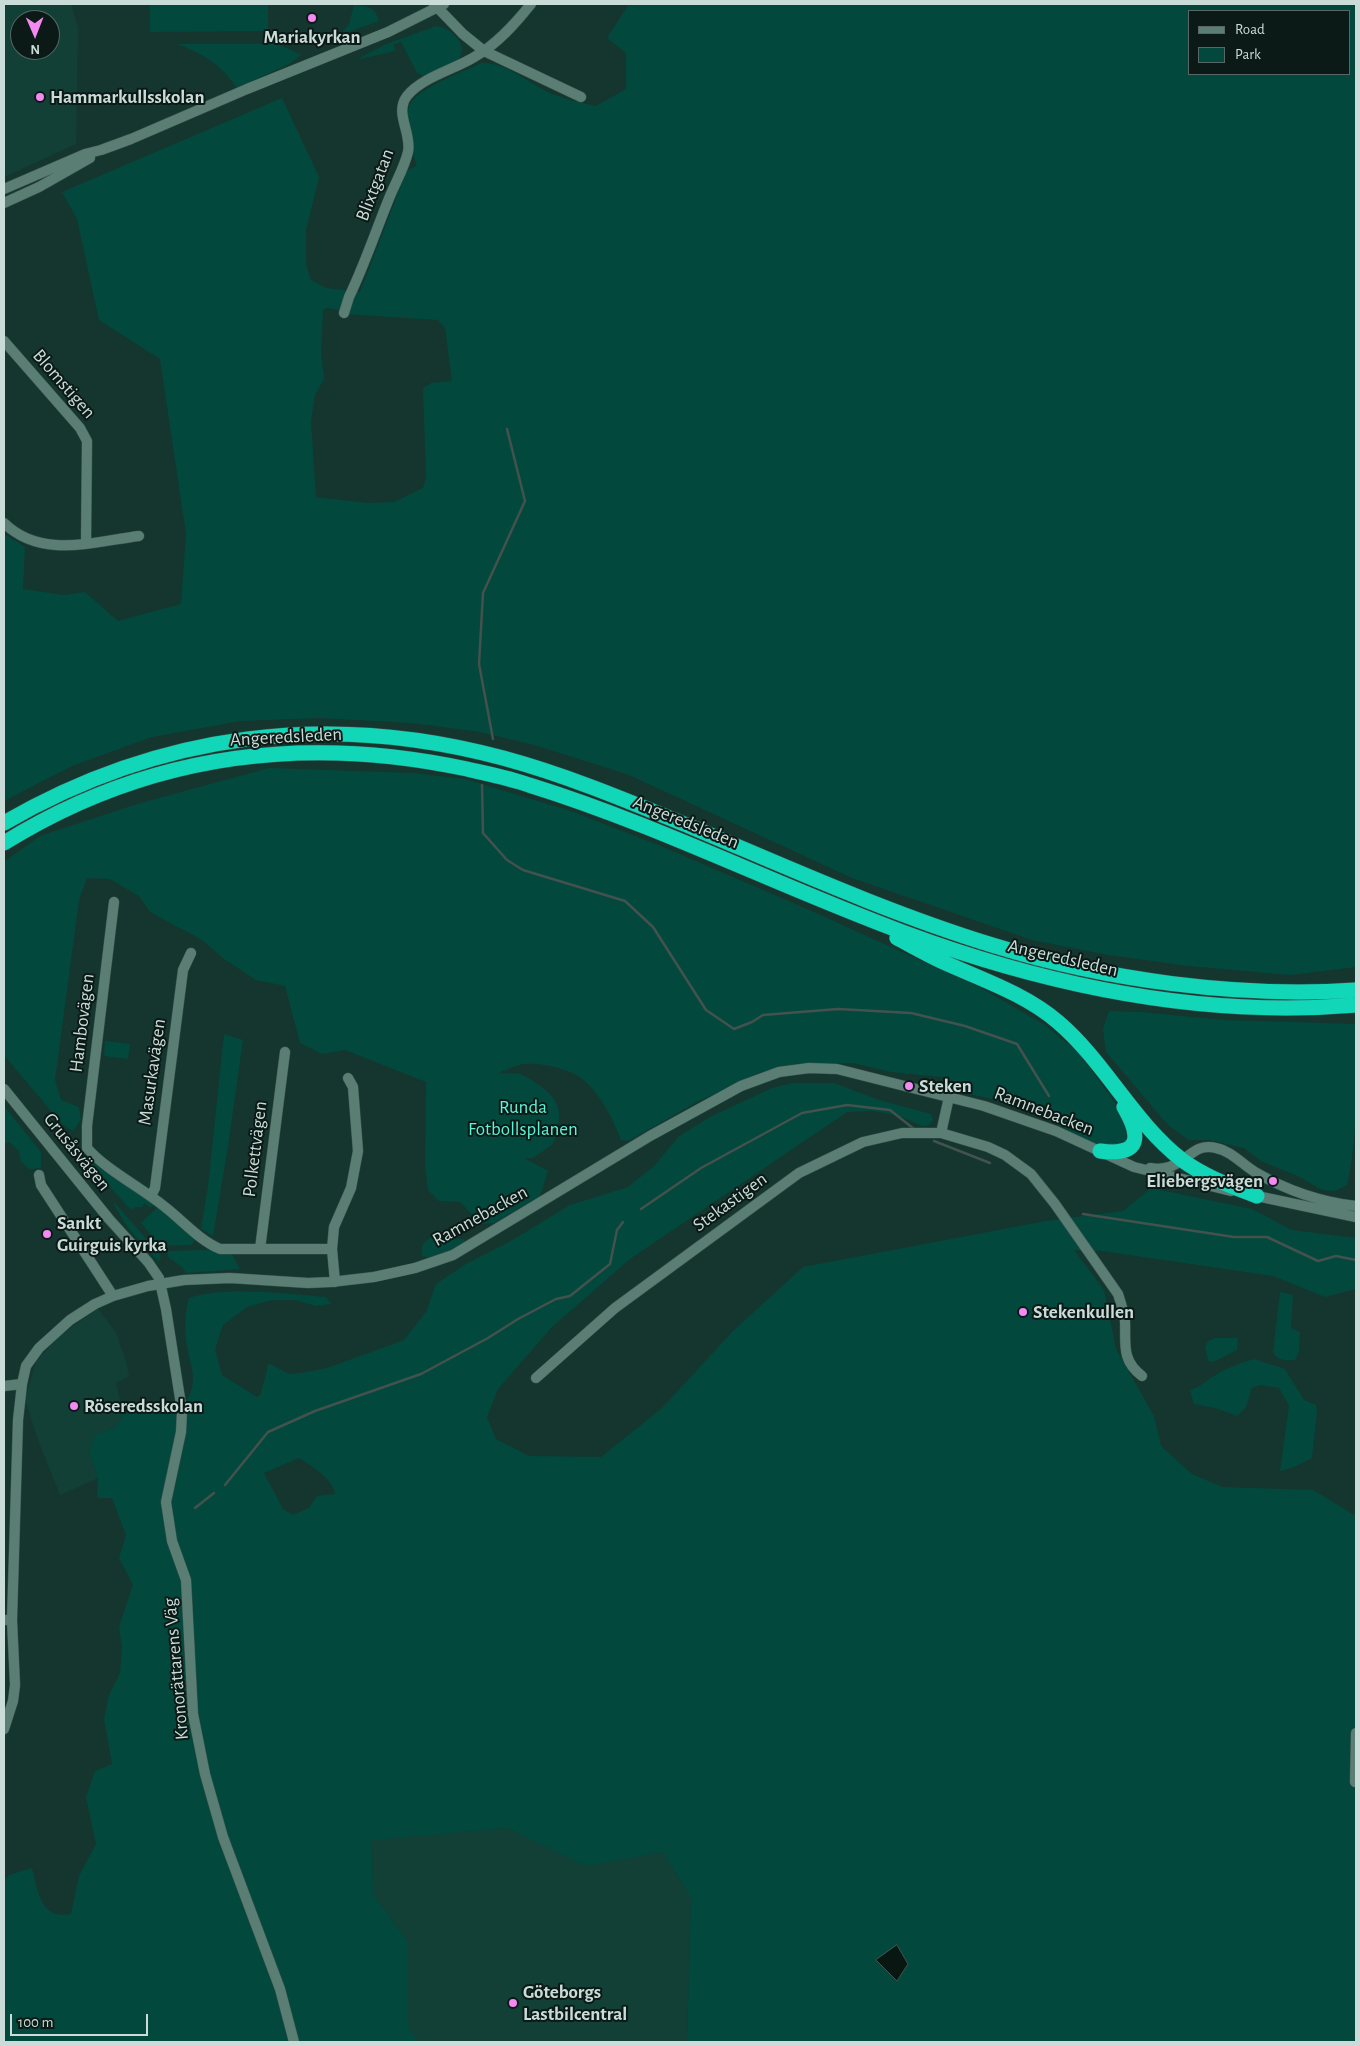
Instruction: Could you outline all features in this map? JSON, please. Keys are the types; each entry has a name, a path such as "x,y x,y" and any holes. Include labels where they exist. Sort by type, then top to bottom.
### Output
{"highway":[{"name":"Angeredsleden","path":"4,823 75,786 150,758 186,749 259,737 324,733 418,740 494,756 546,771 635,804 846,892 994,946 1078,966 1154,980 1250,990 1356,990"},
{"name":"Angeredsleden","path":"4,844 44,819 73,805 156,774 236,758 319,752 402,756 527,784 638,823 829,903 907,933 971,955 1078,984 1168,1000 1216,1004 1312,1008 1356,1005"},
{"path":"829,903 939,960 1008,991 1045,1012 1077,1041 1157,1136 1182,1160 1220,1182 1257,1196"},
{"path":"1294,991 1356,983"},
{"path":"1100,1152 1124,1152 1132,1146 1135,1140 1133,1123 1110,1081"}],"street":[{"name":"Blixtgatan","path":"344,313 408,150 402,116 402,107 406,98 411,92 430,79 484,51 503,36 531,4"},
{"path":"4,204 39,187 102,150 388,32 438,5 463,34 484,51 581,97"},
{"path":"4,189 85,154 102,150"},
{"name":"Blomstigen","path":"4,341 80,428 87,441 86,543"},
{"path":"4,523 16,534 29,541 61,546 138,536"},
{"name":"Hambovägen","path":"114,902 87,1126 88,1148 98,1158 151,1196"},
{"name":"Masurkavägen","path":"151,1196 155,1188 183,970 191,954"},
{"name":"Polkettvägen","path":"260,1249 285,1052"},
{"name":"Ramnebacken","path":"4,1729 13,1701 15,1684 8,1620 15,1569 16,1477 22,1384 26,1366 39,1348 70,1320 95,1304 113,1296 161,1284 206,1278 308,1284 382,1275 414,1268 453,1255 693,1111 741,1086 779,1072 809,1068 837,1069 1021,1117 1134,1167 1194,1184 1356,1217"},
{"path":"335,1282 332,1248 334,1227 351,1188 358,1151 353,1087 348,1078"},
{"name":"Grusåsvägen","path":"4,1089 121,1234 148,1262 161,1284"},
{"path":"950,1097 941,1133 988,1147 1005,1155 1023,1166 1041,1185 1118,1294 1123,1311 1125,1349 1136,1371 1142,1376"},
{"name":"Stekastigen","path":"536,1378 615,1308 799,1173 863,1142 902,1133 941,1133"},
{"name":"Ramnebacken","path":"1134,1167 1164,1168 1176,1164 1201,1148 1216,1148 1227,1152 1260,1174 1290,1189 1320,1199 1356,1206"},
{"path":"39,1175 43,1188 113,1296"},
{"path":"151,1196 211,1245 220,1249 332,1248"},
{"name":"Kronorättarens Väg","path":"161,1284 182,1411 181,1432 166,1502 172,1540 186,1580 193,1714 205,1774 223,1838 280,1989 294,2042"},
{"path":"4,1386 22,1384"},
{"path":"1355,1782 1356,1733"}],"shaded area":[{"name":"Hammarkullsskolan","path":"4,4 71,4 78,28 76,144 4,177"},
{"name":"Röseredsskolan","path":"98,1309 115,1331 125,1358 129,1376 116,1383 123,1414 116,1427 95,1435 89,1452 98,1478 60,1495 37,1437 25,1399 36,1362 56,1338"},
{"path":"507,1828 586,1865 663,1852 691,1898 687,2042 419,2042 408,2027 408,1942 373,1894 372,1839"},
{"path":"897,1945 908,1964 897,1981 876,1960"}],"green space":[{"path":"150,4 268,4 268,31 150,32"},
{"path":"629,4 1356,4 1356,967 1290,975 1189,966 1108,955 1032,940 852,878 629,775 538,746 480,732 412,723 320,718 241,721 152,737 72,766 4,801 4,534 25,547 23,589 64,595 85,592 118,621 181,604 186,534 160,359 99,320 77,219 62,192 282,98 319,177 306,230 306,264 311,280 326,288 360,292 407,170 417,166 407,117 410,104 415,98 432,86 481,63 501,66 555,95 596,106 626,89 626,53 607,38","holes":["328,308 339,310 339,313 344,314 438,320 445,328 452,381 431,383 423,388 426,478 423,488 394,502 367,503 316,497 311,421 315,395 324,379 321,352 323,310"]},
{"path":"354,5 370,8 376,13 379,21 340,35 349,24"},
{"path":"436,26 449,31 461,45 462,52 459,58 447,67 424,76 417,73 401,42 393,45 395,51 356,60 384,45"},
{"path":"178,44 278,44 301,55 289,64 237,88 224,72 211,61"},
{"name":"Runda Fotbollsplanen","path":"269,768 413,773 465,779 571,811 663,847 805,908 981,988 1045,1025 1080,1054 1115,1103 1128,1126 1126,1141 1118,1147 1097,1146 1038,1114 1014,1104 965,1093 956,1082 941,1077 891,1072 853,1063 799,1063 761,1072 697,1102 628,1141 621,1140 611,1116 602,1101 585,1081 572,1073 556,1067 524,1064 514,1066 499,1073 525,1076 552,1096 556,1103 559,1117 553,1144 533,1158 524,1158 548,1171 540,1196 494,1223 481,1224 460,1202 439,1201 428,1190 425,1165 426,1082 345,1050 322,1054 300,1043 285,986 256,980 224,959 202,940 150,912 139,896 110,879 87,878 79,900 55,1080 61,1100 79,1107 81,1120 73,1131 62,1124 4,1055 4,862 40,836 137,804"},
{"path":"1109,1011 1224,1020 1356,1024 1355,1125 1347,1185 1335,1191 1322,1190 1300,1177 1261,1161 1244,1148 1209,1140 1189,1140 1168,1125 1106,1052 1103,1029"},
{"path":"224,1034 243,1040 213,1236 201,1229 208,1186"},
{"path":"105,1041 130,1044 128,1059 104,1056"},
{"path":"793,1083 834,1083 879,1100 931,1114 933,1120 929,1125 923,1126 896,1115 873,1111 847,1112 630,1259 552,1327 498,1389 487,1417 496,1439 529,1456 601,1457 662,1408 733,1331 803,1267 1046,1221 1123,1211 1151,1188 1252,1209 1292,1230 1356,1238 1356,1289 1325,1297 1273,1276 1102,1251 1074,1250 1104,1290 1116,1349 1154,1416 1161,1446 1192,1474 1222,1487 1313,1490 1356,1516 1356,2042 687,2042 691,1898 663,1852 586,1866 507,1828 372,1840 373,1894 408,1942 408,2027 419,2042 4,2042 4,1881 9,1875 32,1868 42,1902 47,1908 53,1913 61,1915 71,1914 79,1876 96,1844 86,1797 95,1771 112,1764 104,1719 109,1695 120,1673 122,1647 119,1627 133,1585 119,1558 126,1535 112,1498 97,1498 98,1478 89,1452 95,1435 116,1427 123,1414 142,1413 187,1400 191,1392 193,1379 185,1334 189,1298 220,1292 256,1292 326,1297 331,1304 316,1306 295,1300 272,1300 247,1307 223,1325 215,1349 222,1375 257,1397 260,1395 267,1365 270,1364 289,1374 301,1373 327,1368 404,1340 426,1312 436,1284 466,1264 509,1242 570,1205 628,1187 654,1166 678,1137 710,1117 772,1088","holes":["299,1458 326,1478 335,1494 317,1496 309,1508 293,1515 283,1509 264,1473"]},
{"path":"4,1106 41,1152 41,1168 30,1169 21,1162 19,1151 9,1142 4,1144"},
{"path":"98,1163 154,1204 150,1208 144,1203 142,1207 135,1207 131,1210 92,1167 92,1164"},
{"path":"115,1203 161,1256 159,1262 128,1228 114,1205"},
{"path":"158,1207 197,1238 191,1245 160,1246 141,1223"},
{"path":"434,1237 463,1239 465,1241 445,1253 433,1257 422,1256 423,1244"},
{"path":"209,1250 231,1252 240,1269 186,1273 182,1267 169,1258 167,1251"},
{"path":"1280,1292 1293,1295 1291,1328 1300,1332 1299,1351 1295,1360 1282,1360 1273,1352"},
{"path":"1215,1338 1238,1338 1237,1350 1209,1362 1205,1348 1207,1342"},
{"path":"1254,1359 1285,1369 1304,1400 1316,1405 1312,1458 1292,1468 1280,1471 1289,1406 1279,1388 1261,1385 1252,1388 1246,1407 1237,1416 1215,1408 1194,1404 1190,1390 1226,1369"}],"waterway":[{"path":"493,739 479,664 483,593 525,501 507,429"},
{"path":"482,785 483,833 507,860 523,870 625,901 653,927 706,1010 734,1029 752,1022 763,1015 838,1009 911,1013 965,1026 1017,1044 1049,1096"},
{"path":"641,1209 701,1168 802,1113 847,1105 890,1110 914,1129"},
{"path":"934,1141 990,1163"},
{"path":"1083,1214 1234,1237 1267,1237 1318,1261 1336,1256 1356,1260"},
{"path":"225,1485 268,1432 315,1411 421,1374 556,1299 570,1296 610,1264 617,1230 623,1222"},
{"path":"195,1508 214,1493"}],"place":[{"name":"Mariakyrkan","path":"312,18"},
{"name":"Hammarkullsskolan","path":"40,97"},
{"name":"Steken","path":"909,1086"},
{"name":"Eliebergsvägen","path":"1273,1181"},
{"name":"Sankt Guirguis kyrka","path":"47,1234"},
{"name":"Stekenkullen","path":"1023,1312"},
{"name":"Röseredsskolan","path":"74,1406"},
{"name":"Göteborgs Lastbilcentral","path":"513,2003"}]}
